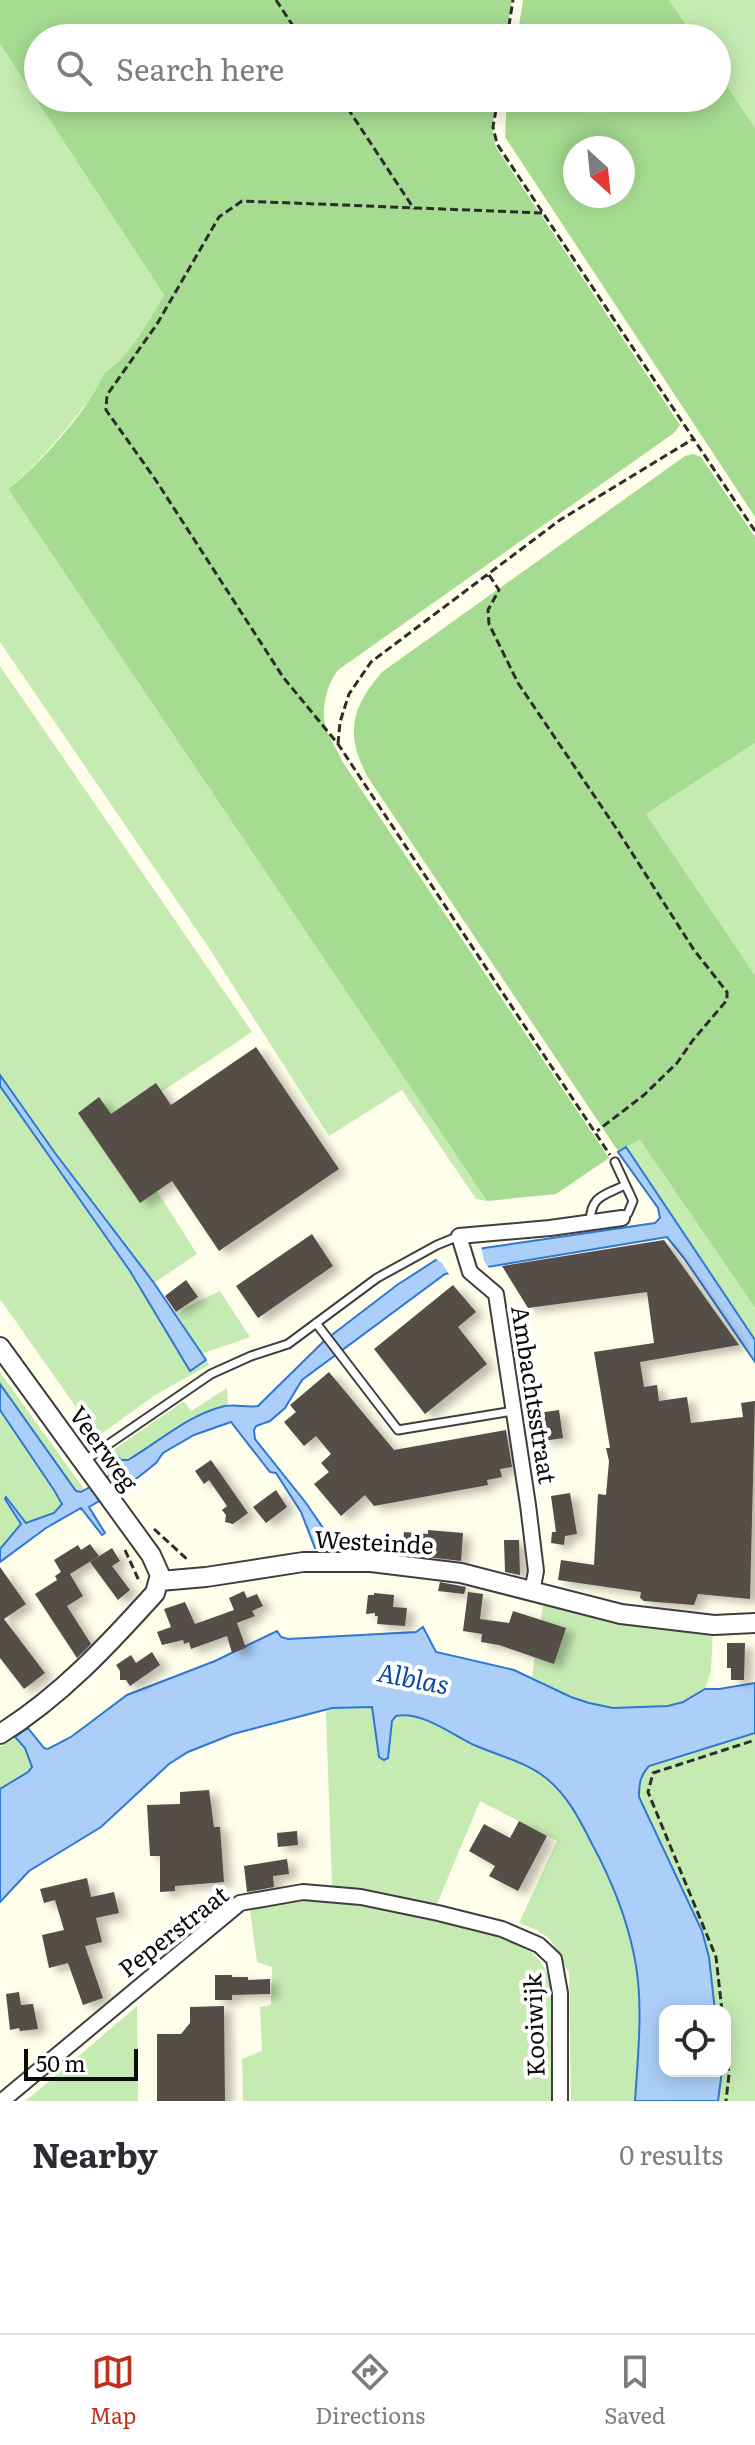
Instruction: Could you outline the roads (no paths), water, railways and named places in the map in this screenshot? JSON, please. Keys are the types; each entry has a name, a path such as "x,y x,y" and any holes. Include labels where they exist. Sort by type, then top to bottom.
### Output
{"street":[{"path":"461,1244 622,1218"},
{"name":"Ambachtsstraat","path":"461,1244 470,1272 496,1294 536,1571 532,1592"},
{"name":"Veerweg","path":"0,1347 156,1564 160,1581"},
{"name":"Westeinde","path":"160,1581 303,1562 371,1562 461,1573 621,1614 714,1625 755,1623"},
{"path":"0,1734 72,1681 148,1601 160,1581"},
{"name":"Peperstraat","path":"2,2101 240,1903 303,1892 361,1897 502,1929"},
{"name":"Kooiwijk","path":"502,1929 539,1945 554,1959 560,1993 560,2101"}],"lane":[{"path":"615,1162 633,1201 622,1218"},
{"path":"590,1222 594,1201 625,1185"},
{"path":"88,1469 211,1374 288,1344 377,1278 437,1245 461,1244"},
{"path":"316,1323 398,1430 513,1411"}],"water":[{"path":"0,1075 154,1283 206,1360 190,1371 130,1271 0,1086"},
{"path":"626,1147 755,1340 755,1362 667,1237 445,1274 302,1380 285,1408 254,1430 255,1439 336,1547 315,1548 301,1512 276,1473 270,1472 231,1422 194,1435 163,1453 156,1463 131,1483 89,1507 105,1533 102,1535 81,1508 46,1528 0,1562 0,1549 21,1524 6,1497 26,1523 54,1513 62,1504 0,1410 0,1384 76,1491 81,1492 114,1473 116,1470 108,1462 115,1454 121,1460 128,1460 208,1411 226,1406 258,1406 324,1341 397,1285 439,1258 484,1248 655,1223 660,1218 658,1208 618,1152"},
{"name":"Alblas","path":"423,1627 436,1652 514,1670 571,1697 613,1708 668,1706 683,1702 705,1689 755,1683 755,1733 649,1766 639,1788 639,1797 702,1931 709,1957 714,2005 659,2005 659,2077 721,2077 718,2101 635,2101 640,2009 631,1940 605,1869 566,1799 546,1778 530,1768 416,1717 396,1716 392,1721 388,1758 384,1760 379,1757 372,1707 332,1708 233,1734 188,1752 169,1764 101,1827 29,1871 0,1902 0,1789 32,1767 25,1748 15,1737 28,1728 48,1749 71,1737 127,1695 215,1661 277,1631 281,1637 288,1639 416,1632"}]}
